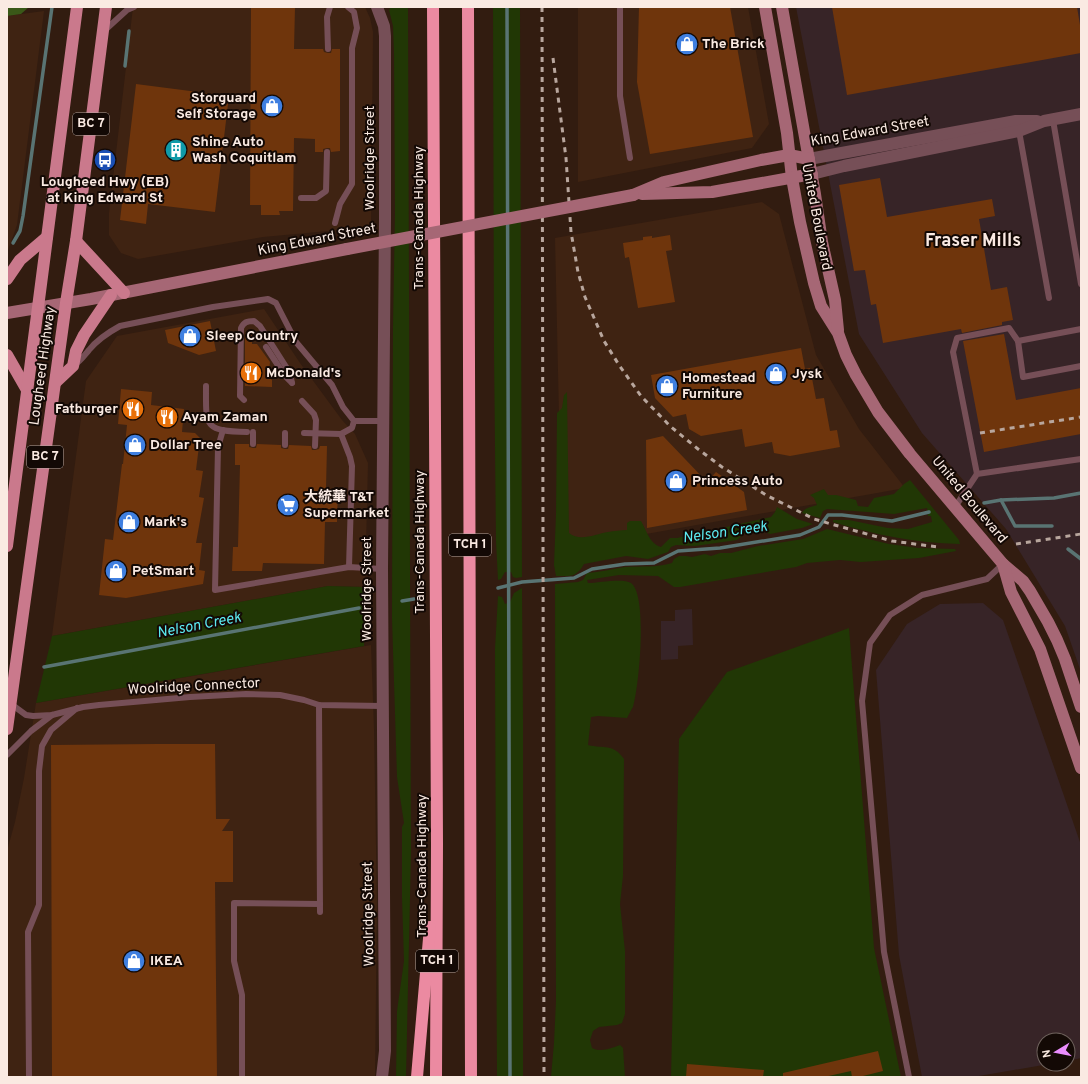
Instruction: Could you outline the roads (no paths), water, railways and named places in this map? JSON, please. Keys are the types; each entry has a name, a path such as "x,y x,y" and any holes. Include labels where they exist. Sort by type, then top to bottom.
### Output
{"highway":[{"name":"Trans-Canada Highway","path":"433,7 437,844 436,1077"},
{"name":"TCH 1","path":"468,7 471,1077"},
{"path":"417,1077 437,844"}],"main road":[{"name":"Lougheed Highway","path":"7,546 77,7"},
{"name":"Lougheed Highway","path":"7,729 9,701 76,241 106,7"},
{"name":"United Boulevard","path":"765,7 787,134 792,178 805,247 821,306 838,333 856,375 878,412 910,454 1003,564 1023,581 1030,591 1048,622 1065,660 1081,707"},
{"name":"United Boulevard","path":"782,7 812,174 822,242 835,300 838,333"},
{"name":"King Edward Street","path":"633,195 664,182 789,155 809,159"},
{"name":"King Edward Street","path":"7,313 124,293 633,195 712,192 812,174"},
{"path":"7,278 20,260 47,238"},
{"path":"76,241 124,293"},
{"path":"56,382 73,366 76,351 84,335 112,295"},
{"path":"7,355 27,390"},
{"name":"United Boulevard","path":"1003,564 1011,592 1040,649 1081,768"}],"street":[{"name":"Woolridge Street","path":"377,7 385,36 386,219 382,569 385,1043 382,1077"},
{"name":"King Edward Street","path":"812,174 844,166 1019,131 1048,121 1081,114"},
{"name":"King Edward Street","path":"809,159 1016,121 1048,121"}],"lane":[{"path":"103,32 127,10 134,7"},
{"path":"328,49 327,17 330,7"},
{"path":"335,223 340,204 352,184 352,48 357,28 354,12 348,7"},
{"path":"620,7 620,96 630,158"},
{"path":"1048,121 1081,284"},
{"path":"1019,131 1049,298"},
{"path":"301,198 316,198 326,191 327,152"},
{"path":"73,366 80,361 100,340 112,330 120,326 213,308 268,300 276,303 296,342 332,385 343,406 354,422"},
{"path":"244,400 240,396 241,328 244,322 254,321 260,326 290,373 292,383 285,376 266,347"},
{"path":"955,507 977,474 953,352 957,338 1009,328 1018,341 1023,377 1081,366"},
{"path":"1018,341 1081,330"},
{"path":"206,386 206,414 208,422 214,428 250,432 253,444"},
{"path":"302,401 314,414 316,420 315,446"},
{"path":"354,422 383,421"},
{"path":"304,433 341,434 352,428 354,422"},
{"path":"223,430 218,447 215,590 349,567 382,569"},
{"path":"284,445 285,433"},
{"path":"341,434 352,466 349,567"},
{"path":"977,474 1081,459"},
{"path":"909,1077 884,952 862,701 870,643 890,615 922,595 987,579 1003,564"},
{"name":"Woolridge Connector","path":"9,701 26,715 52,715 77,708 98,705 246,694 272,695 304,700 320,705 382,706"},
{"path":"320,705 320,912"},
{"path":"29,1077 28,932 39,904 39,771 42,746 51,730 77,708"},
{"path":"7,755 31,731 52,715"},
{"path":"242,1077 242,995 234,961 234,903 320,904"}],"waterway":[{"path":"13,243 20,231 23,216 52,7"},
{"path":"507,7 510,1077"},
{"path":"125,66 129,31"},
{"name":"Nelson Creek","path":"984,503 1001,500 1054,498 1081,493"},
{"path":"1001,500 1015,526 1052,526"},
{"name":"Nelson Creek","path":"498,588 522,582 574,578 592,569 625,564 654,563 678,551 720,548 800,535 819,527 828,515 842,515 892,521 929,512"},
{"path":"1068,549 1081,559"},
{"name":"Nelson Creek","path":"402,601 414,599"},
{"name":"Nelson Creek","path":"44,667 359,608"}],"railway":[{"path":"542,7 544,1077"},
{"path":"553,58 566,158 571,232 578,272 585,297 604,341 641,396 670,426 698,449 722,467 766,495 814,519 892,541 938,547"},
{"path":"980,433 1081,417"},
{"path":"1016,544 1081,534"}],"place":[{"name":"The Brick","path":"687,44"},
{"name":"Storguard Self Storage","path":"272,106"},
{"name":"Shine Auto Wash Coquitlam","path":"176,150"},
{"name":"Lougheed Hwy (EB) at King Edward St","path":"105,160"},
{"name":"Sleep Country","path":"190,336"},
{"name":"McDonald's","path":"251,373"},
{"name":"Jysk","path":"776,374"},
{"name":"Homestead Furniture","path":"667,386"},
{"name":"Fatburger","path":"133,409"},
{"name":"Ayam Zaman","path":"167,417"},
{"name":"Dollar Tree","path":"135,445"},
{"name":"Princess Auto","path":"676,481"},
{"name":"大統華 T&T Supermarket","path":"288,505"},
{"name":"Mark's","path":"129,522"},
{"name":"PetSmart","path":"116,571"},
{"name":"IKEA","path":"134,961"}],"district":[{"name":"Fraser Mills","path":"973,241"}]}
